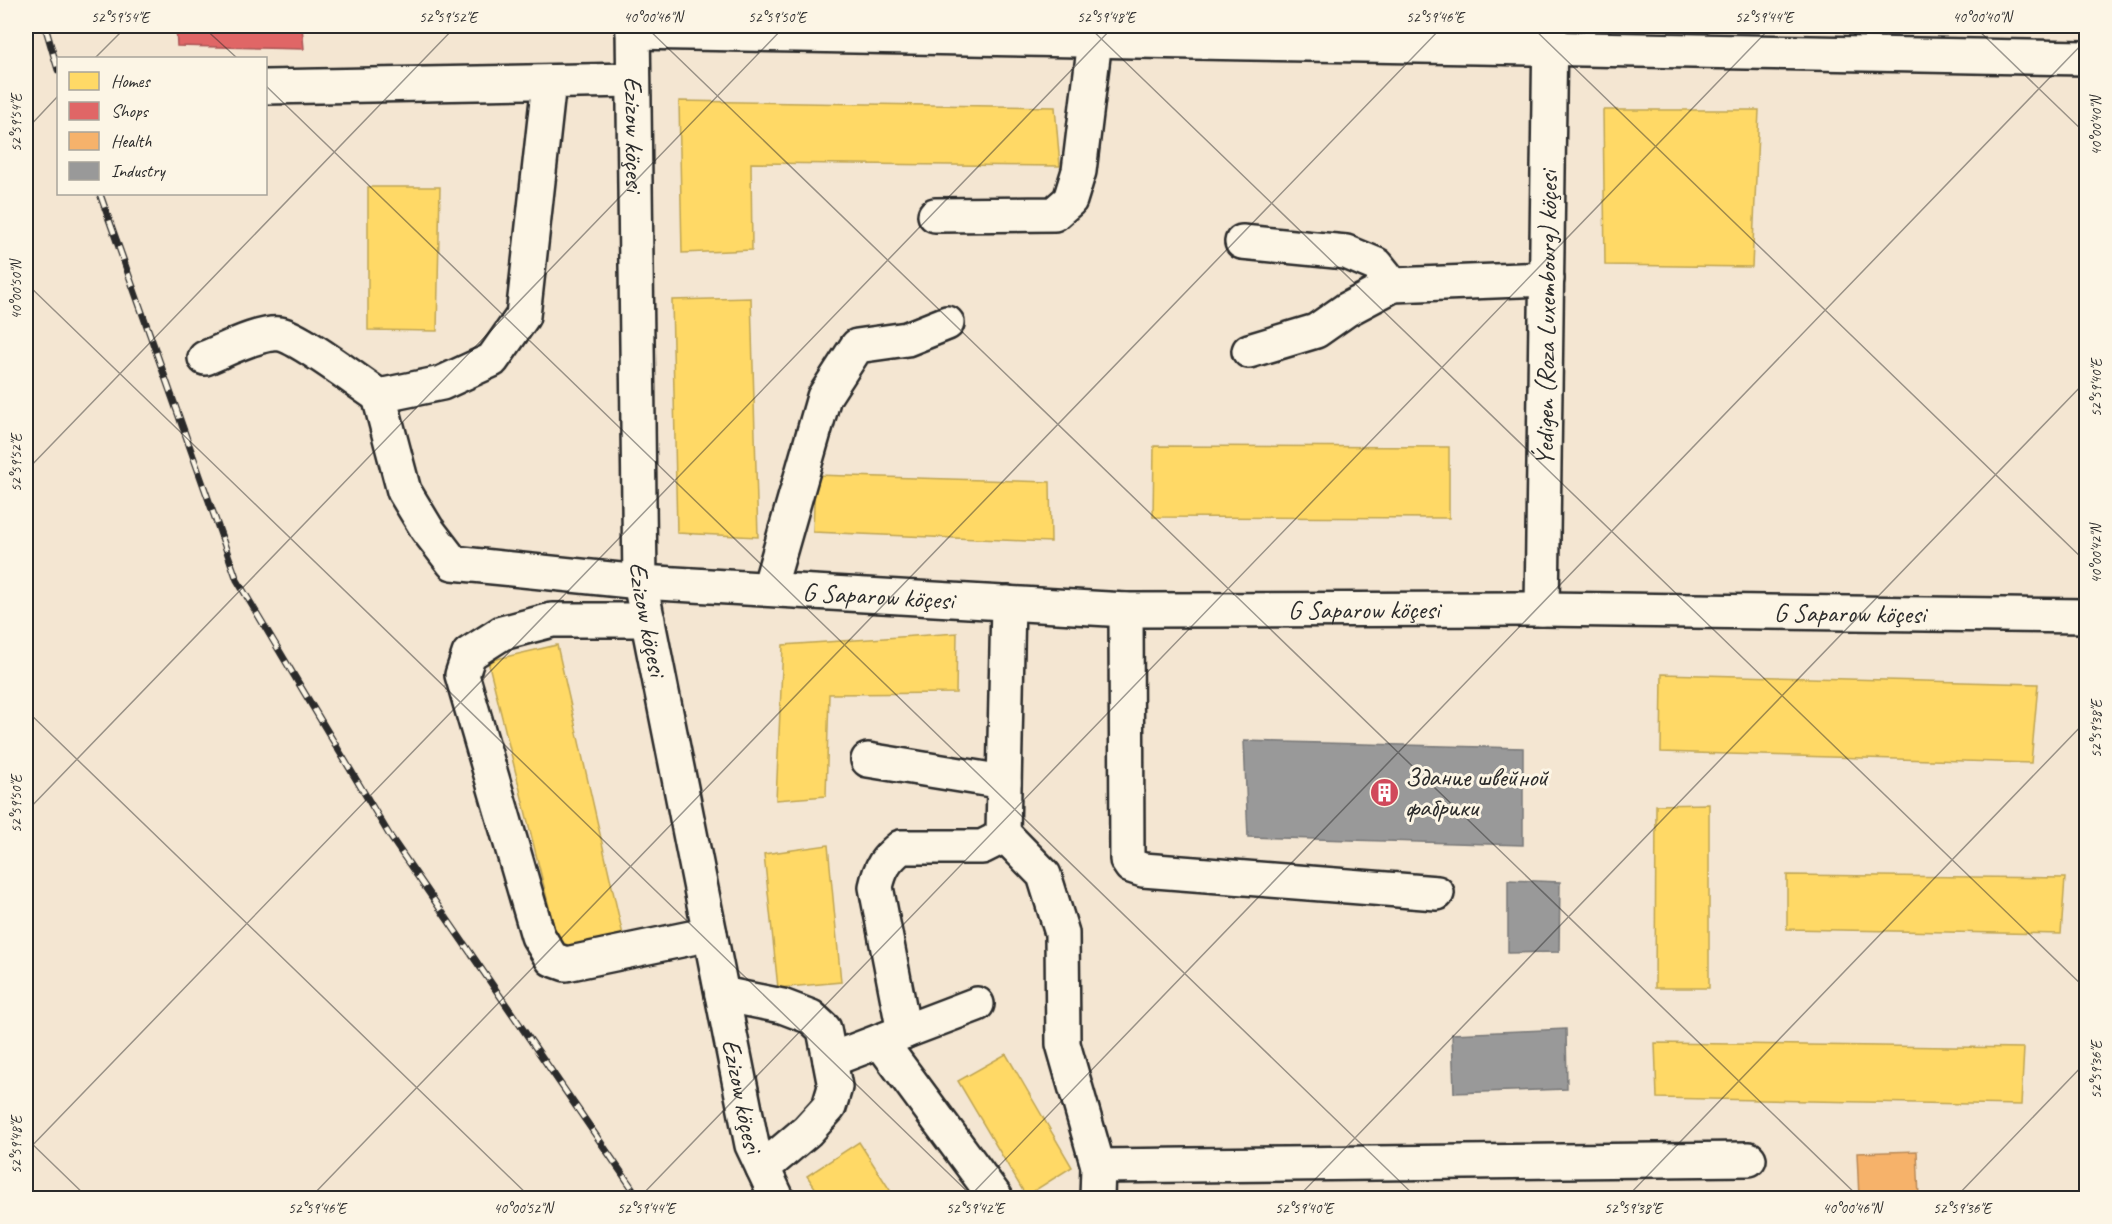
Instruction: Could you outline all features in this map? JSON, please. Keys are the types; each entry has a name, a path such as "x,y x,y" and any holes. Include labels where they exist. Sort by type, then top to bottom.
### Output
{"street":[{"path":"633,29 904,31 1095,40 1550,36 2086,58"},
{"name":"Ezizow köçesi","path":"633,29 640,582 752,1145 777,1198"},
{"name":"Ýedigen (Roza Luxembourg) köçesi","path":"1542,609 1550,36"},
{"path":"935,215 1054,214 1070,200 1079,171 1095,40"},
{"path":"267,87 633,80"},
{"path":"204,358 261,336 280,334 313,351 379,396 442,383 492,360 523,316 549,82"},
{"path":"1242,242 1346,252 1377,265 1393,285"},
{"path":"1249,351 1316,331 1346,310 1393,285 1547,279"},
{"path":"769,589 824,397 857,346 907,339 947,323"},
{"name":"G Saparow köçesi","path":"379,396 404,491 427,529 453,563 640,582 1126,610 1542,609 2086,616"},
{"path":"996,1198 892,1037 876,887 880,870 887,858 901,847 982,847 994,841 1003,832 1008,603"},
{"path":"1126,610 1127,860 1131,866 1143,870 1437,893"},
{"path":"648,620 552,620 502,633 469,654 462,675 538,936 552,959 566,964 710,934"},
{"path":"868,760 1004,782"},
{"path":"1003,832 1044,874 1062,933 1063,1044 1098,1166 1097,1198"},
{"path":"722,994 782,1006 811,1017 824,1029 835,1087 829,1107 807,1131 763,1168"},
{"path":"830,1060 977,1004"},
{"path":"1098,1166 1749,1159"}],"building: Homes":[{"path":"679,101 1055,107 1060,166 751,163 752,250 682,253"},
{"path":"1603,110 1759,110 1752,267 1605,265"},
{"path":"368,187 440,187 437,331 368,330"},
{"path":"751,298 758,537 677,533 672,300"},
{"path":"1154,446 1449,447 1449,518 1153,517"},
{"path":"815,475 1050,482 1051,542 813,532"},
{"path":"957,633 956,693 829,694 826,796 776,800 783,645"},
{"path":"557,645 623,935 560,951 488,661"},
{"path":"1662,674 2038,684 2031,763 1661,752"},
{"path":"1709,804 1709,988 1655,988 1656,805"},
{"path":"828,845 841,982 778,988 764,854"},
{"path":"1787,875 2065,878 2061,934 1787,929"},
{"path":"1655,1043 2024,1048 2021,1105 1657,1098"},
{"path":"1006,1054 1072,1167 1026,1196 958,1081"},
{"path":"859,1142 895,1198 822,1198 807,1176"}],"building: Shops":[{"path":"176,26 302,26 304,49 177,46"}],"building: Health":[{"path":"1917,1151 1919,1198 1859,1198 1857,1153"}],"building: Industry":[{"name":"Здание швейной фабрики","path":"1244,741 1523,748 1523,845 1248,837"},
{"path":"1508,880 1560,882 1559,952 1508,953"},
{"path":"1566,1029 1567,1089 1454,1093 1452,1034"}],"railway":[{"path":"45,26 57,67"},
{"path":"100,195 237,580 390,836 639,1198"}],"place":[{"name":"Здание швейной фабрики","path":"1384,792"}]}
